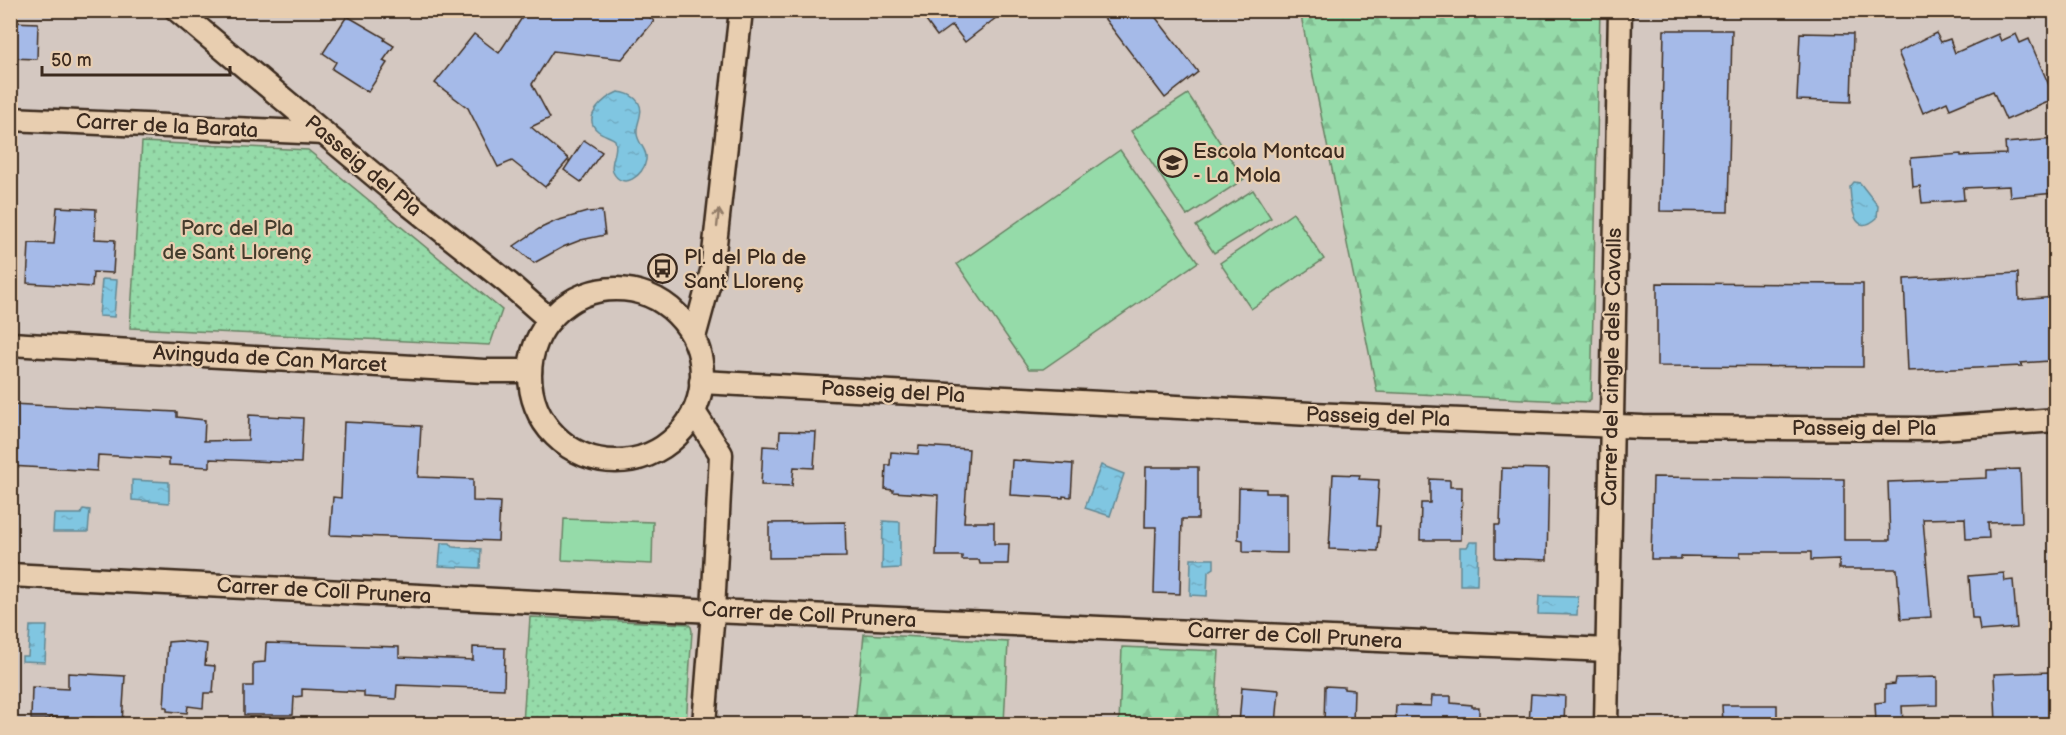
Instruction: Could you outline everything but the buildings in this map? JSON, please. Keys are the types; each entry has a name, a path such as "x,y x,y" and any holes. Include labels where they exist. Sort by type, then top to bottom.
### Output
{"street":[{"name":"Passeig del Pla","path":"177,10 550,320"},
{"path":"694,337 712,271 741,10"},
{"name":"Carrer del cingle dels Cavalls","path":"1606,724 1620,10"},
{"name":"Carrer de la Barata","path":"10,119 324,134"},
{"path":"612,289 643,293 663,303 683,320 694,337 702,364 701,382 694,412 680,433 658,450 633,460 605,460 579,453 556,437 542,418 532,393 530,371 537,342 550,320 570,303 589,293 612,289"},
{"name":"Avinguda de Can Marcet","path":"10,344 472,370 530,371"},
{"name":"Passeig del Pla","path":"701,382 1311,414 1611,426 1927,429 2055,420"},
{"path":"694,412 721,454 713,610 704,724"},
{"name":"Carrer de Coll Prunera","path":"10,575 713,610 1608,650"}],"green space":[{"path":"1300,11 1600,11 1591,399 1587,402 1377,392"},
{"path":"1188,94 1244,179 1187,216 1131,131"},
{"name":"Parc del Pla de Sant Llorenç","path":"142,142 308,150 502,310 490,345 130,328"},
{"path":"1120,150 1198,262 1043,369 1029,369 957,264"},
{"path":"1253,190 1271,218 1214,253 1196,226"},
{"path":"1293,213 1324,259 1251,309 1220,263"},
{"path":"564,519 653,522 652,564 562,560"},
{"path":"530,617 688,624 692,631 686,724 523,724"},
{"path":"864,634 1008,642 1004,724 855,724"},
{"path":"1122,647 1219,651 1215,724 1119,724"}],"water":[{"path":"618,92 632,96 640,106 637,134 646,156 641,171 627,181 617,178 613,172 615,140 598,131 593,126 592,120 597,108 607,98"},
{"path":"1854,182 1860,183 1878,206 1877,218 1869,224 1858,222 1854,216 1850,187"},
{"path":"102,279 117,280 114,317 99,316"},
{"path":"1101,465 1124,474 1110,516 1085,508"},
{"path":"132,480 169,482 169,503 132,500"},
{"path":"83,509 90,510 88,532 53,532 54,514 81,514"},
{"path":"883,521 900,522 900,568 882,569"},
{"path":"1470,542 1478,542 1477,585 1460,585 1460,547 1467,547"},
{"path":"441,543 450,543 453,547 481,549 480,568 439,566"},
{"path":"1191,559 1214,559 1214,568 1208,572 1207,596 1190,595"},
{"path":"1539,596 1578,597 1577,615 1538,614"},
{"path":"30,626 47,626 45,662 22,661 22,656 28,656"}],"place":[{"name":"Escola Montcau - La Mola","path":"1172,163"},
{"name":"Pl. del Pla de Sant Llorenç","path":"663,269"}]}
